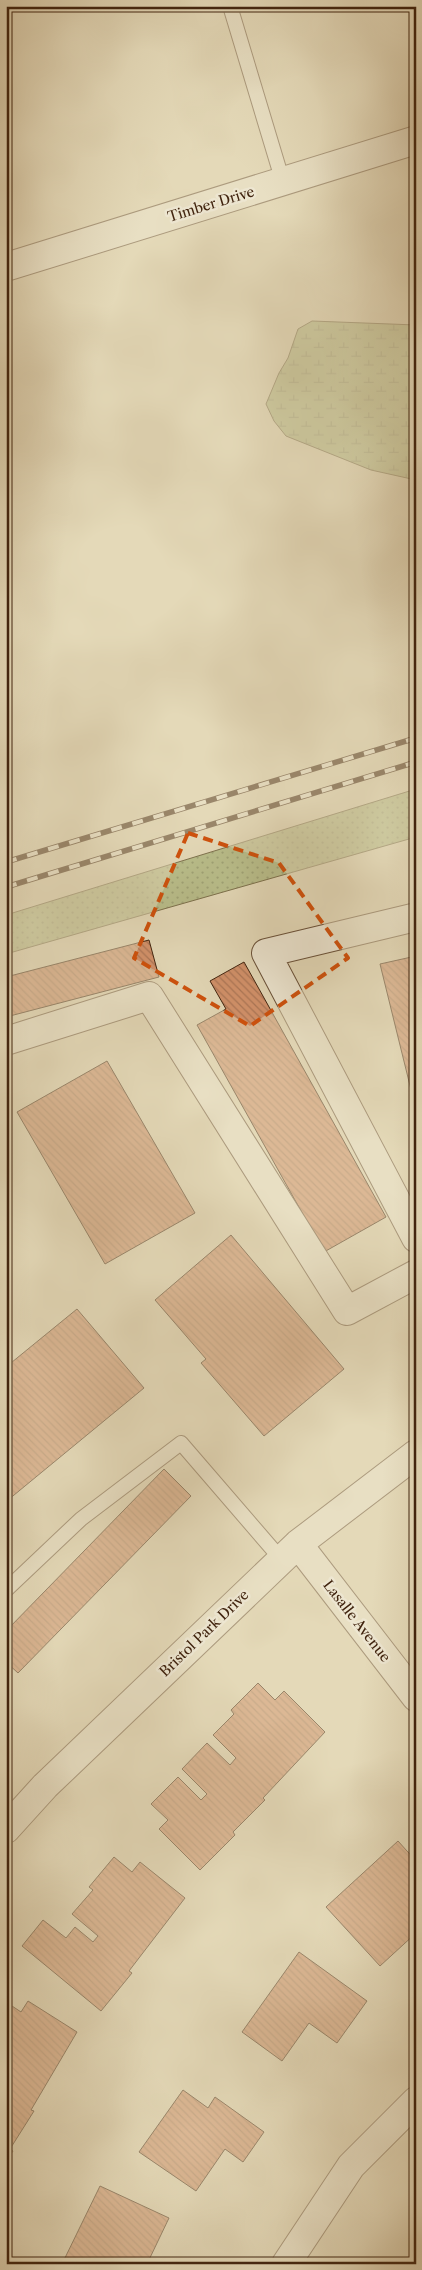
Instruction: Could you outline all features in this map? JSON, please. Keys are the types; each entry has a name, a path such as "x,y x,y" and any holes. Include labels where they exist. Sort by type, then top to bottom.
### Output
{"street":[{"name":"Timber Drive","path":"6,267 416,140"},
{"path":"416,917 266,953 416,1238"},
{"path":"6,1041 149,996 347,1311 416,1274"},
{"name":"Bristol Park Drive","path":"6,1829 45,1786 289,1552 416,1454"},
{"name":"Lasalle Avenue","path":"289,1552 416,1698"},
{"path":"286,2264 351,2166 416,2101"}],"lane":[{"path":"230,6 283,182"},
{"path":"6,1590 81,1519 181,1443 289,1552"}],"highlighted area":[{"path":"188,833 279,863 348,958 250,1026 134,958"}],"green space":[{"path":"312,321 416,325 416,480 371,470 286,436 274,421 266,404 279,373 288,358 298,329"},
{"path":"416,789 416,837 6,954 6,915"}],"building":[{"path":"149,940 159,977 6,1017 6,977"},
{"path":"416,956 416,1110 380,964"},
{"path":"244,962 386,1217 324,1252 197,1025 226,1009 210,981"},
{"path":"107,1061 195,1213 105,1264 17,1112"},
{"path":"231,1235 344,1369 264,1436 201,1363 206,1359 155,1300"},
{"path":"77,1309 144,1388 8,1500 6,1367"},
{"path":"164,1469 191,1496 18,1673 6,1662 6,1631"},
{"path":"258,1683 275,1700 284,1691 325,1732 263,1798 265,1800 233,1832 235,1835 200,1870 159,1829 168,1820 151,1804 178,1777 201,1800 207,1794 182,1769 207,1743 230,1765 236,1758 213,1735 234,1714 231,1710"},
{"path":"398,1841 416,1861 416,1933 380,1966 326,1907"},
{"path":"114,1857 132,1872 140,1862 185,1898 129,1971 132,1973 101,2011 22,1946 43,1920 66,1938 75,1927 93,1942 98,1936 72,1914 93,1890 89,1887"},
{"path":"299,1952 367,2001 337,2043 309,2023 282,2061 242,2032"},
{"path":"28,2001 77,2032 31,2110 34,2111 10,2149 13,2151 6,2161 6,2057 8,2058 11,2052 6,2049 6,2002 21,2012"},
{"path":"183,2090 208,2108 215,2097 264,2132 243,2162 225,2149 196,2191 139,2152"},
{"path":"100,2186 169,2218 147,2264 62,2264"}],"railway":[{"path":"6,862 416,738"},
{"path":"6,887 416,762"}]}
